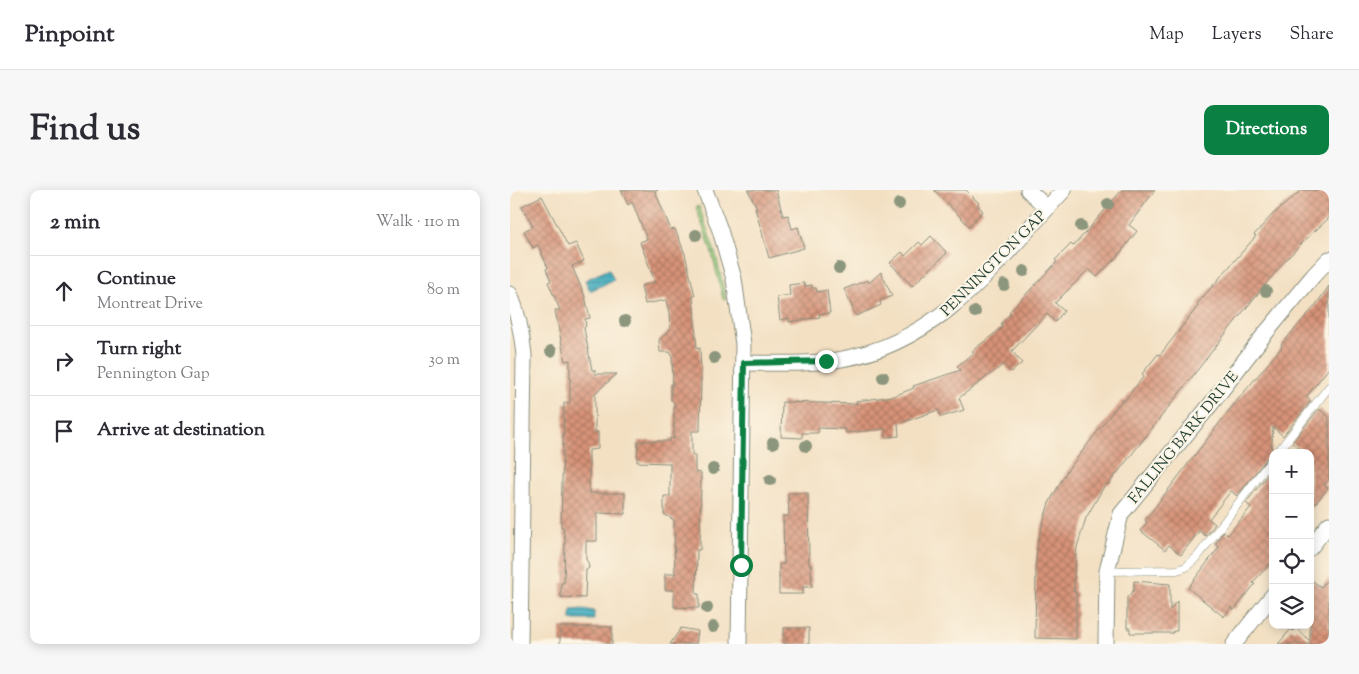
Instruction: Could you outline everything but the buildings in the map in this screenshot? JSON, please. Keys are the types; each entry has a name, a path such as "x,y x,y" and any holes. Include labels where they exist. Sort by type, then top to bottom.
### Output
{"street":[{"path":"705,190 720,230 734,279 742,328 744,363 740,644"},
{"path":"1028,190 1047,208"},
{"name":"PENNINGTON GAP","path":"744,363 843,359 871,352 904,339 933,322 958,302 1064,190"},
{"name":"FALLING BARK DRIVE","path":"1106,644 1107,570 1121,514 1264,336 1329,259"},
{"path":"510,294 523,342 524,354 520,644"},
{"path":"1319,544 1329,524"},
{"path":"1234,644 1269,600"}],"lane":[{"path":"1280,449 1329,387"},
{"path":"1107,570 1164,571 1186,567 1198,556 1269,463"}],"green space":[{"path":"699,206 716,255 726,299 723,299 712,253 696,207"}],"water":[{"path":"609,269 614,280 590,291 585,280"},
{"path":"583,609 594,611 594,620 571,620 571,610"}],"route":[{"path":"741,565 742,388 744,363 826,361"}]}
